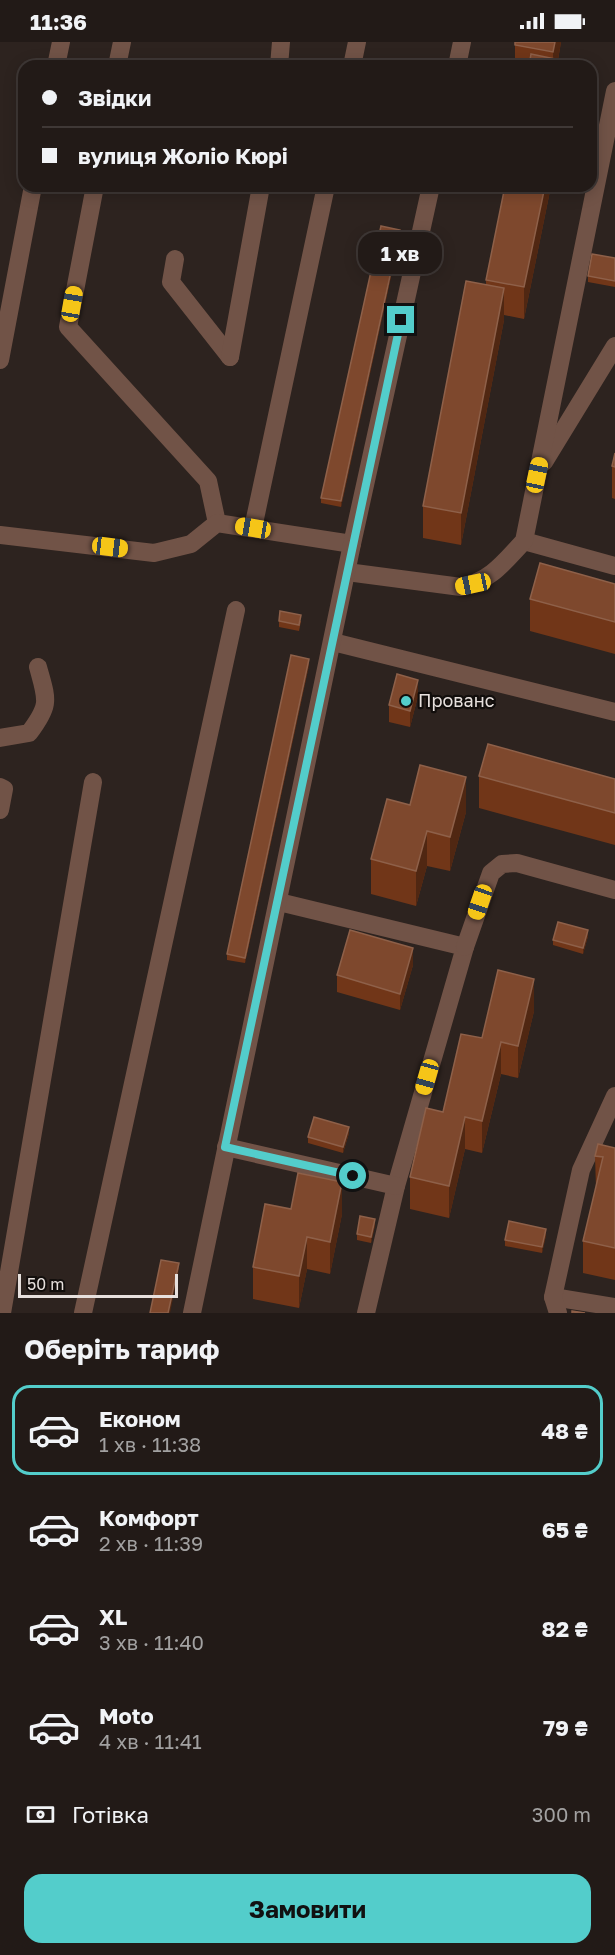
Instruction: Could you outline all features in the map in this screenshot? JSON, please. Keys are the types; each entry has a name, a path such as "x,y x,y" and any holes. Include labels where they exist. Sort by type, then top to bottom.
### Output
{"street":[{"path":"57,60 61,42"},
{"path":"118,60 122,42"},
{"path":"280,60 281,42"},
{"path":"353,60 357,42"},
{"path":"458,60 462,42"},
{"path":"597,180 615,91"},
{"path":"0,360 32,192"},
{"path":"93,192 68,327 208,481 217,523"},
{"path":"175,259 171,282 230,357 260,192"},
{"path":"253,528 325,192"},
{"path":"192,1313 352,544 430,192"},
{"path":"347,572 461,587 484,579 494,572 524,541 594,192"},
{"path":"537,475 615,346"},
{"path":"0,535 154,553 191,544 217,523 352,544"},
{"path":"524,541 615,566"},
{"path":"83,1313 236,610"},
{"path":"333,642 615,712"},
{"path":"0,738 29,733 43,715 46,696 38,667"},
{"path":"2,1313 93,782"},
{"path":"0,787 4,789 0,810"},
{"path":"366,1313 396,1186 465,947 491,873 502,864 517,863 615,890"},
{"path":"279,902 465,947"},
{"path":"615,1096 580,1170 556,1305 615,1307"},
{"path":"225,1147 396,1186"}],"building":[{"path":"515,42 555,42 553,52 515,45"},
{"path":"531,54 560,60 530,60"},
{"path":"504,192 544,192 524,287 486,280"},
{"path":"381,226 400,230 341,501 321,498"},
{"path":"592,254 615,258 615,281 588,276"},
{"path":"466,281 504,288 461,513 423,506"},
{"path":"540,563 615,584 615,622 530,599"},
{"path":"280,611 301,615 299,625 279,621"},
{"path":"291,655 309,659 245,958 227,954"},
{"path":"397,674 418,680 410,711 389,705"},
{"path":"488,744 615,779 615,813 479,776"},
{"path":"420,765 466,777 450,837 427,831 416,871 371,859 387,799 410,805"},
{"path":"558,922 588,930 583,948 553,940"},
{"path":"350,930 413,948 400,994 337,975"},
{"path":"498,970 534,979 518,1046 501,1042 482,1121 465,1117 449,1186 410,1177 426,1108 443,1112 461,1034 482,1038"},
{"path":"314,1117 349,1127 343,1147 308,1137"},
{"path":"598,1144 615,1148 615,1248 583,1241 603,1157 595,1156"},
{"path":"298,1173 342,1182 330,1242 307,1237 299,1276 253,1267 265,1204 291,1209"},
{"path":"360,1216 375,1219 371,1237 357,1234"},
{"path":"509,1221 546,1229 542,1247 505,1240"},
{"path":"161,1260 179,1263 168,1313 150,1313"}],"place":[{"name":"Прованс","path":"406,701"}],"route":[{"path":"353,1176 225,1147 279,902 352,544 401,320"}]}
